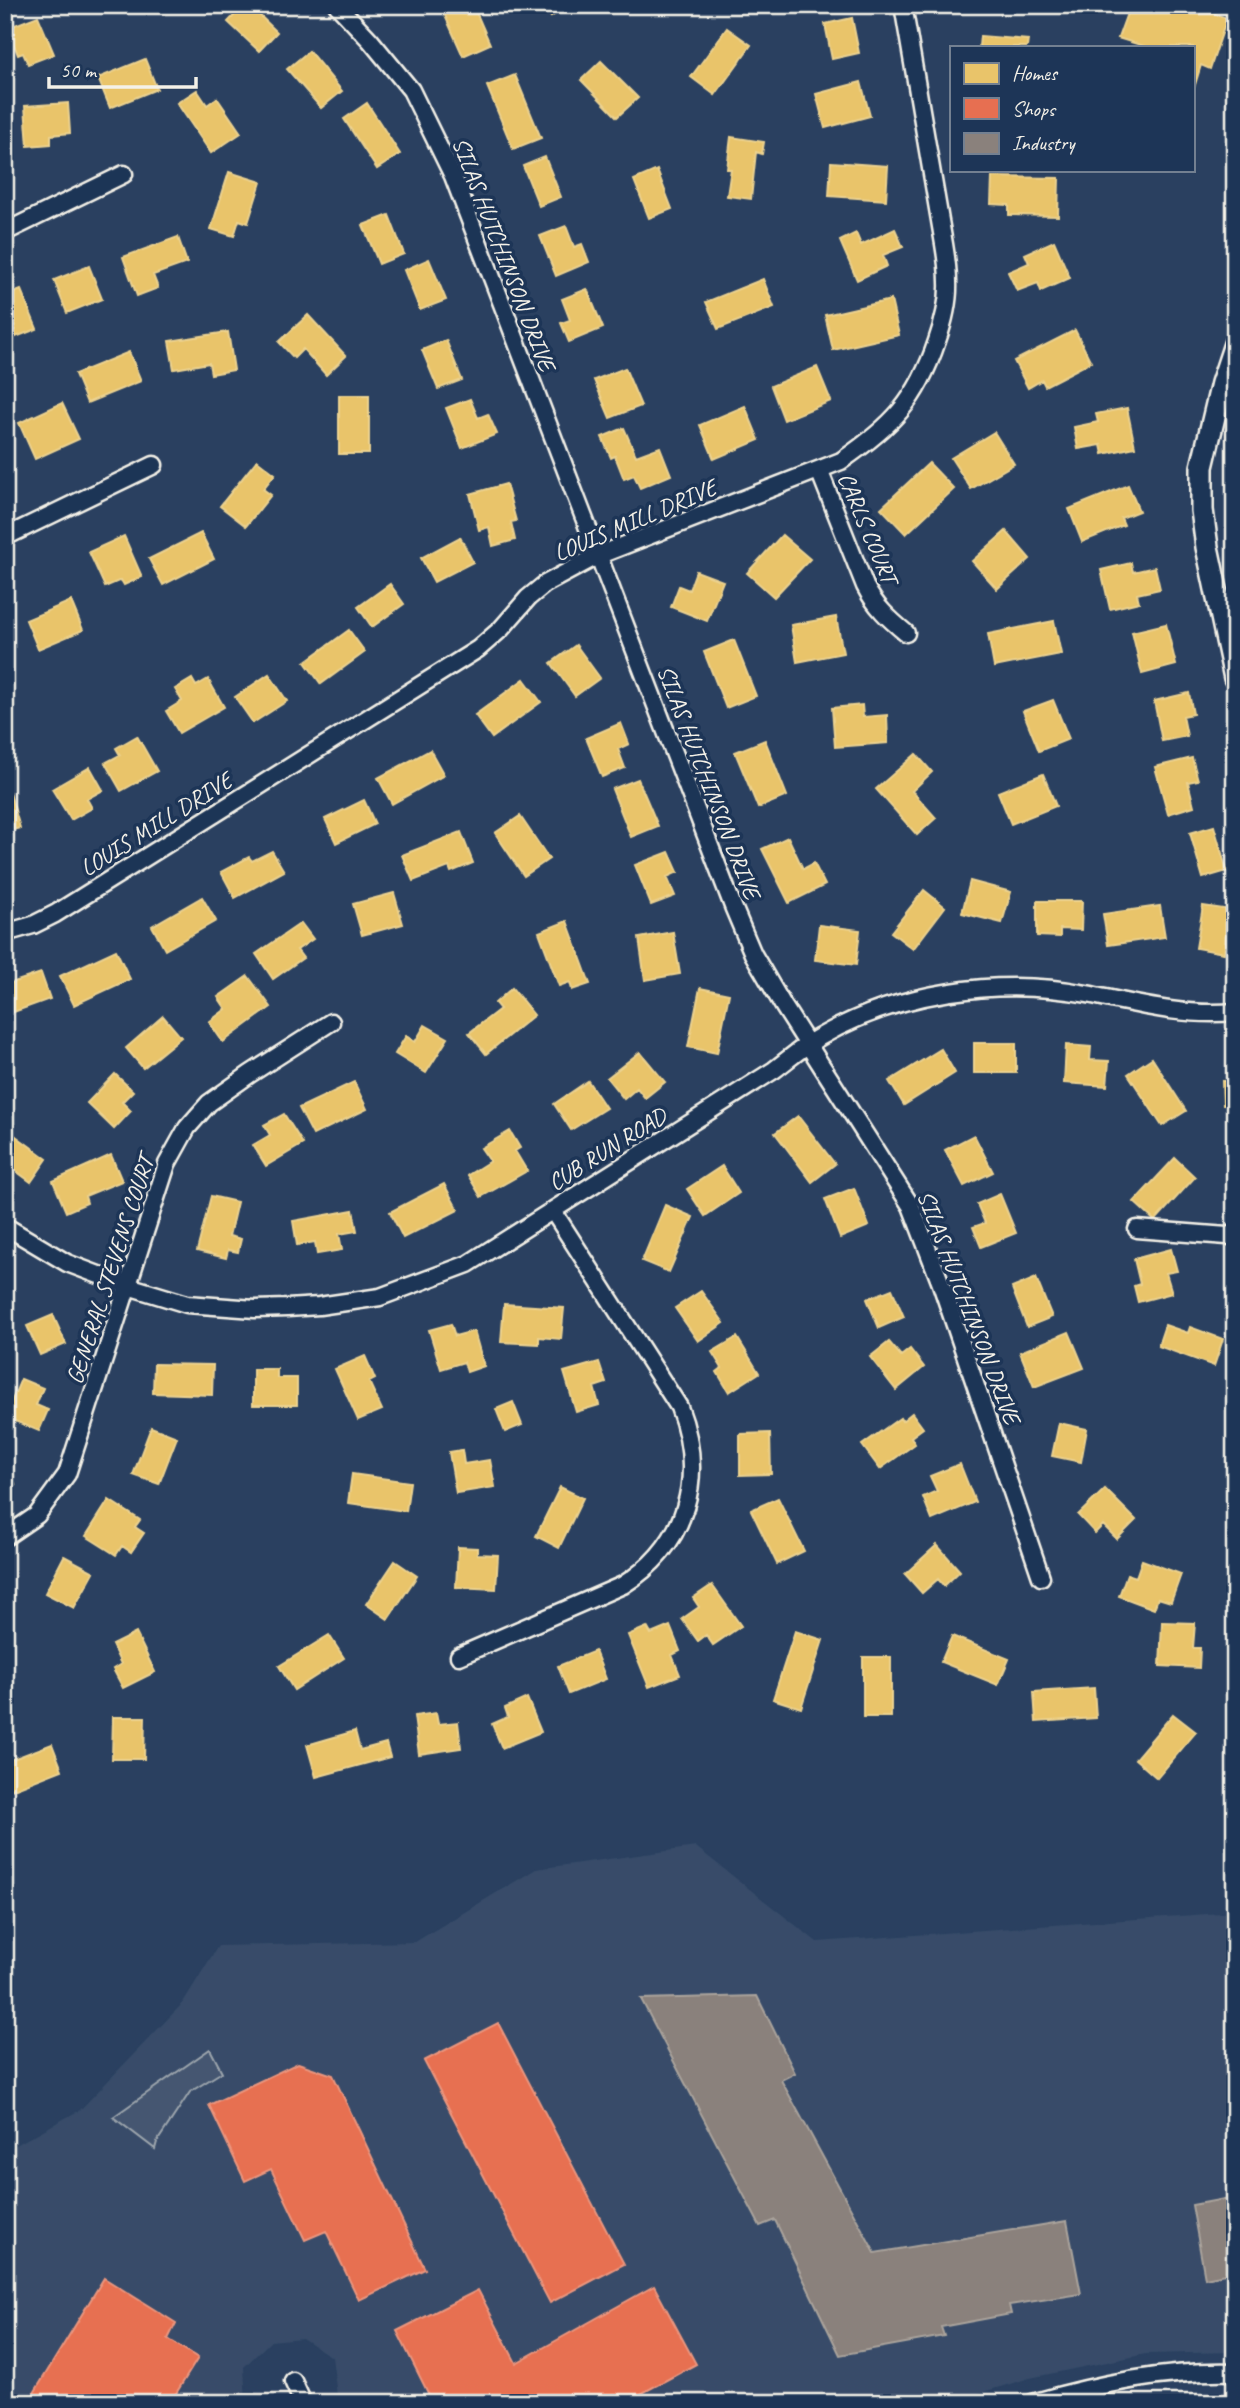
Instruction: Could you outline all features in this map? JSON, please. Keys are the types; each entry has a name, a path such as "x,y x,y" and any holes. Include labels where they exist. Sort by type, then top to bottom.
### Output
{"main road":[{"path":"1235,344 1222,383 1202,467 1202,510 1207,547 1235,678"}],"street":[{"name":"SILAS HUTCHINSON DRIVE","path":"337,5 411,90 446,163 738,921 753,954 808,1045 911,1206 946,1297 1041,1577"},
{"name":"LOUIS MILL DRIVE","path":"5,933 33,925 55,914 438,675 478,649 527,598 545,584 597,556 841,461 897,415 914,394 927,371 944,320 948,282 944,244 902,5"},
{"path":"7,225 124,174"},
{"path":"5,537 154,465"},
{"name":"CARLS COURT","path":"818,470 868,593 888,618 906,633"},
{"name":"CUB RUN ROAD","path":"5,1226 68,1263 128,1286 187,1304 255,1308 319,1306 380,1297 468,1264 774,1070 808,1045 870,1014 909,1000 1001,986 1045,988 1086,994 1152,1009 1196,1013 1235,1012"},
{"name":"GENERAL STEVENS COURT","path":"5,1537 37,1515 67,1474 167,1164 187,1128 209,1103 331,1022"},
{"path":"459,1656 623,1585 649,1567 674,1535 690,1490 689,1438 680,1407 553,1211"},
{"path":"1137,1229 1227,1236 1235,1233"},
{"path":"1032,2403 1128,2380 1178,2374 1235,2372"},
{"path":"293,2381 303,2403"}],"shaded area":[{"path":"696,1847 817,1942 1235,1912 1235,2352 1146,2354 1030,2378 946,2403 338,2403 332,2357 302,2338 271,2341 244,2367 246,2403 5,2403 5,2151 80,2110 182,2004 218,1946 415,1942 536,1869"},
{"path":"210,2049 222,2072 190,2092 155,2149 113,2117"}],"building: Homes":[{"path":"244,5 249,5 277,32 259,51 228,22"},
{"path":"450,5 473,5 490,44 463,56 442,9"},
{"path":"542,5 567,5 551,17"},
{"path":"1130,5 1190,5 1227,18 1210,69 1201,65 1194,88 1194,46 1144,46 1118,38"},
{"path":"38,16 54,54 28,64 23,53 18,55 7,28"},
{"path":"852,18 859,53 832,59 825,24"},
{"path":"727,28 751,45 715,95 691,77"},
{"path":"980,36 1028,40 1027,46 979,46"},
{"path":"309,51 342,91 321,108 287,69"},
{"path":"145,59 157,89 110,108 98,78"},
{"path":"601,61 638,98 617,117 581,80"},
{"path":"515,75 541,138 513,149 487,86"},
{"path":"861,82 870,116 825,128 816,94"},
{"path":"197,90 207,105 217,98 241,133 211,153 177,103"},
{"path":"68,103 70,133 51,135 51,144 28,146 25,106"},
{"path":"367,103 400,154 377,169 344,119"},
{"path":"731,137 764,142 762,154 756,152 751,199 727,196 731,169 727,169"},
{"path":"545,157 561,197 539,206 523,166"},
{"path":"831,162 888,166 886,200 829,196"},
{"path":"657,170 672,209 649,218 634,180"},
{"path":"229,172 261,182 248,223 239,220 234,236 211,229"},
{"path":"992,177 1059,178 1058,216 1009,215 1009,205 991,204"},
{"path":"389,215 404,254 379,264 363,225"},
{"path":"566,226 574,247 582,244 589,262 556,276 540,236"},
{"path":"895,229 903,247 883,255 887,266 857,280 840,241 856,233 861,245"},
{"path":"178,237 187,263 153,275 158,288 137,296 123,257"},
{"path":"1054,241 1070,278 1041,291 1038,283 1017,291 1008,272 1029,263 1025,254"},
{"path":"429,259 446,300 420,310 404,270"},
{"path":"89,266 102,299 67,313 54,280"},
{"path":"763,279 774,307 718,329 706,302"},
{"path":"587,289 603,328 569,342 561,323 570,320 562,299"},
{"path":"21,290 37,329 5,341 5,296"},
{"path":"891,300 899,335 833,350 825,315"},
{"path":"308,315 346,356 326,375 303,349 294,358 279,342"},
{"path":"1075,330 1091,362 1045,386 1042,380 1028,388 1014,361"},
{"path":"228,332 234,370 211,374 209,363 174,369 169,341"},
{"path":"446,340 462,380 438,389 422,350"},
{"path":"129,352 141,381 87,403 75,374"},
{"path":"817,367 831,401 784,420 771,386"},
{"path":"625,368 641,406 610,418 594,380"},
{"path":"339,395 369,395 369,454 339,454"},
{"path":"470,399 478,418 488,414 497,434 462,448 446,408"},
{"path":"62,403 79,439 35,459 19,423"},
{"path":"745,406 759,440 714,459 700,425"},
{"path":"1127,408 1135,447 1103,454 1101,445 1078,449 1074,427 1098,422 1096,414"},
{"path":"624,428 636,456 660,447 671,475 640,488 634,475 624,479 615,456 611,458 602,437"},
{"path":"994,432 1014,464 971,489 951,458"},
{"path":"257,460 275,474 263,489 271,495 246,526 220,506"},
{"path":"929,463 954,489 906,534 881,508"},
{"path":"506,484 516,521 511,522 515,540 493,546 489,527 479,530 470,494"},
{"path":"1128,485 1139,511 1121,518 1124,525 1082,542 1069,509"},
{"path":"1006,531 1030,559 997,589 972,561"},
{"path":"201,533 214,559 163,585 149,559"},
{"path":"782,535 810,559 774,597 747,573"},
{"path":"124,536 142,577 124,585 121,580 105,587 89,552"},
{"path":"460,537 473,562 434,582 421,558"},
{"path":"1131,563 1133,572 1155,567 1160,589 1137,594 1139,602 1110,609 1101,570"},
{"path":"696,571 723,581 707,621 671,607 679,586 689,590"},
{"path":"390,584 404,604 372,627 358,607"},
{"path":"71,601 83,630 38,649 26,620"},
{"path":"836,617 843,653 797,662 791,625"},
{"path":"1054,621 1061,654 994,667 988,634"},
{"path":"1166,624 1176,665 1142,674 1132,632"},
{"path":"349,630 365,652 321,684 305,662"},
{"path":"734,640 756,696 726,708 704,652"},
{"path":"576,645 600,678 575,696 551,663"},
{"path":"269,674 287,701 253,723 235,697"},
{"path":"192,679 196,686 208,679 224,707 179,733 166,711 182,701 175,689"},
{"path":"524,679 541,702 492,738 475,715"},
{"path":"1189,693 1193,714 1183,716 1187,736 1162,741 1154,701"},
{"path":"1053,700 1069,739 1039,751 1023,711"},
{"path":"862,705 863,717 887,715 888,743 835,747 832,708"},
{"path":"621,723 629,744 618,749 625,768 602,777 586,738"},
{"path":"137,736 157,771 121,791 105,763 120,755 116,748"},
{"path":"765,740 787,796 758,808 735,752"},
{"path":"430,750 444,775 392,804 378,778"},
{"path":"916,754 932,772 912,791 936,818 917,835 876,789"},
{"path":"1192,758 1198,780 1188,782 1194,806 1168,814 1155,767"},
{"path":"90,767 103,790 87,799 92,808 71,820 52,789"},
{"path":"1043,774 1056,806 1011,824 998,792"},
{"path":"638,779 658,826 631,837 612,789"},
{"path":"10,793 20,828 5,832 5,795"},
{"path":"364,800 375,824 336,843 325,819"},
{"path":"520,816 549,859 524,876 495,833"},
{"path":"1214,826 1227,871 1203,878 1190,833"},
{"path":"461,832 473,863 451,872 449,867 413,881 402,855"},
{"path":"788,837 803,869 814,863 825,885 789,903 762,849"},
{"path":"272,851 284,871 235,898 221,872 249,857 252,861"},
{"path":"669,852 678,872 667,877 675,896 651,905 635,865"},
{"path":"970,881 1011,892 1002,923 962,913"},
{"path":"924,890 945,907 913,949 891,932"},
{"path":"394,893 403,924 362,935 353,904"},
{"path":"202,897 216,921 165,950 152,926"},
{"path":"1037,901 1082,901 1081,930 1060,929 1060,937 1037,936"},
{"path":"1160,906 1165,937 1108,945 1103,914"},
{"path":"1203,906 1231,910 1224,953 1196,948"},
{"path":"567,921 590,984 572,990 570,982 559,986 539,932"},
{"path":"301,923 313,939 297,950 303,958 273,979 256,954"},
{"path":"819,925 860,930 856,965 815,960"},
{"path":"673,932 680,974 645,980 639,938"},
{"path":"116,950 130,979 74,1005 60,976"},
{"path":"41,973 50,999 5,1015 5,985"},
{"path":"248,976 271,1007 223,1042 209,1022 226,1009 218,997"},
{"path":"512,988 534,1015 486,1054 469,1033 500,1009 495,1003"},
{"path":"700,988 729,994 717,1053 688,1047"},
{"path":"163,1016 181,1037 143,1068 126,1048"},
{"path":"425,1025 448,1038 426,1073 395,1054 406,1036 415,1042"},
{"path":"974,1043 1016,1043 1016,1073 974,1073"},
{"path":"1066,1045 1091,1047 1090,1060 1109,1061 1107,1086 1064,1083"},
{"path":"941,1049 955,1073 904,1105 889,1081"},
{"path":"640,1052 665,1082 645,1098 637,1088 624,1099 607,1078"},
{"path":"1152,1058 1186,1111 1162,1126 1128,1074"},
{"path":"115,1074 133,1091 122,1102 131,1111 114,1129 87,1103"},
{"path":"588,1081 606,1108 571,1130 554,1104"},
{"path":"1222,1081 1235,1081 1235,1105 1223,1105"},
{"path":"354,1082 367,1109 313,1135 299,1108"},
{"path":"284,1114 303,1144 266,1166 253,1145 270,1135 264,1125"},
{"path":"798,1116 835,1164 812,1182 775,1133"},
{"path":"5,1128 47,1159 31,1182 5,1163"},
{"path":"510,1131 520,1148 515,1151 527,1171 481,1197 468,1175 490,1161 481,1148"},
{"path":"974,1135 993,1172 964,1186 945,1150"},
{"path":"111,1155 122,1181 85,1196 87,1203 66,1212 53,1181"},
{"path":"1175,1158 1195,1177 1155,1221 1134,1202"},
{"path":"722,1166 739,1193 705,1216 687,1189"},
{"path":"444,1184 458,1210 403,1238 390,1212"},
{"path":"854,1188 869,1226 840,1238 825,1199"},
{"path":"1000,1194 1016,1233 981,1247 973,1227 985,1223 977,1204"},
{"path":"211,1196 237,1202 229,1236 241,1239 238,1252 228,1250 226,1258 197,1251"},
{"path":"665,1205 693,1217 669,1272 642,1261"},
{"path":"353,1210 357,1231 339,1234 342,1250 317,1254 315,1242 297,1245 293,1221"},
{"path":"1171,1249 1177,1271 1166,1273 1172,1293 1138,1302 1134,1286 1140,1284 1134,1259"},
{"path":"1036,1278 1052,1317 1027,1327 1012,1288"},
{"path":"892,1289 904,1317 879,1328 867,1299"},
{"path":"701,1291 724,1323 698,1341 675,1308"},
{"path":"504,1304 564,1308 561,1339 539,1337 539,1344 501,1342"},
{"path":"53,1315 66,1344 40,1355 27,1326"},
{"path":"451,1324 455,1336 474,1331 484,1366 467,1372 464,1362 441,1369 429,1330"},
{"path":"1165,1325 1188,1333 1190,1327 1223,1339 1214,1366 1158,1346"},
{"path":"1069,1332 1084,1368 1034,1387 1020,1352"},
{"path":"737,1337 759,1373 729,1392 717,1372 722,1368 712,1352"},
{"path":"889,1342 901,1356 910,1349 924,1367 896,1390 870,1357"},
{"path":"365,1356 375,1379 369,1382 382,1410 358,1420 335,1369"},
{"path":"599,1362 606,1383 594,1387 599,1405 576,1412 564,1372"},
{"path":"154,1364 213,1365 212,1395 153,1393"},
{"path":"253,1369 277,1369 277,1378 297,1378 297,1405 253,1405"},
{"path":"21,1379 43,1388 36,1405 48,1410 39,1431 5,1417"},
{"path":"513,1402 522,1425 505,1432 496,1409"},
{"path":"912,1413 923,1428 911,1437 915,1444 880,1469 862,1445 900,1418 902,1421"},
{"path":"1059,1423 1087,1429 1081,1462 1052,1456"},
{"path":"151,1427 177,1437 159,1484 133,1475"},
{"path":"770,1433 771,1474 740,1475 740,1434"},
{"path":"462,1450 464,1464 490,1460 495,1487 456,1493 449,1452"},
{"path":"5,1461 15,1484 5,1488"},
{"path":"960,1464 975,1502 932,1520 923,1497 937,1491 930,1476"},
{"path":"352,1474 410,1482 406,1511 348,1503"},
{"path":"560,1487 583,1498 559,1548 536,1536"},
{"path":"1105,1489 1136,1520 1117,1539 1103,1525 1095,1533 1078,1515"},
{"path":"778,1498 804,1551 777,1564 751,1510"},
{"path":"109,1500 140,1520 135,1527 144,1533 131,1552 122,1546 116,1555 86,1536"},
{"path":"937,1545 960,1571 944,1586 938,1579 922,1593 905,1574"},
{"path":"458,1547 477,1548 477,1554 498,1555 496,1589 456,1587"},
{"path":"64,1556 94,1572 74,1608 45,1593"},
{"path":"1142,1560 1181,1574 1171,1602 1158,1598 1154,1609 1119,1596 1127,1574 1136,1577"},
{"path":"395,1561 417,1576 388,1619 366,1604"},
{"path":"712,1585 741,1626 713,1645 706,1635 698,1641 682,1619 699,1607 693,1598"},
{"path":"1162,1622 1195,1623 1193,1648 1200,1648 1199,1668 1160,1666"},
{"path":"670,1626 680,1651 672,1655 680,1675 649,1687 628,1635 647,1627 651,1634"},
{"path":"795,1631 823,1640 801,1708 773,1699"},
{"path":"136,1633 155,1672 123,1688 113,1669 121,1664 112,1645"},
{"path":"329,1635 344,1658 294,1690 279,1666"},
{"path":"952,1636 1009,1659 998,1685 941,1662"},
{"path":"595,1651 606,1679 569,1694 558,1666"},
{"path":"863,1657 891,1657 891,1717 863,1717"},
{"path":"1094,1688 1096,1718 1036,1722 1034,1692"},
{"path":"527,1698 541,1732 502,1748 492,1724 508,1717 505,1708"},
{"path":"436,1713 438,1724 458,1722 461,1748 419,1754 414,1716"},
{"path":"1173,1714 1196,1732 1157,1778 1135,1759"},
{"path":"113,1717 145,1717 144,1759 112,1759"},
{"path":"355,1731 360,1750 386,1743 390,1757 316,1777 307,1745"},
{"path":"52,1744 62,1770 11,1790 5,1775 5,1762"}],"building: Shops":[{"path":"498,2023 624,2264 550,2303 424,2061"},
{"path":"298,2063 333,2075 425,2269 359,2300 326,2231 305,2240 271,2169 245,2181 209,2105"},
{"path":"104,2278 176,2323 168,2339 198,2358 170,2403 28,2403"},
{"path":"654,2286 696,2364 624,2403 433,2403 397,2331 478,2290 516,2363"}],"building: Industry":[{"path":"757,1996 795,2073 781,2080 875,2253 1067,2221 1081,2294 1009,2305 1011,2314 941,2327 944,2336 840,2355 775,2220 760,2226 641,1999"},
{"path":"1235,2197 1235,2272 1205,2278 1192,2205"}]}
